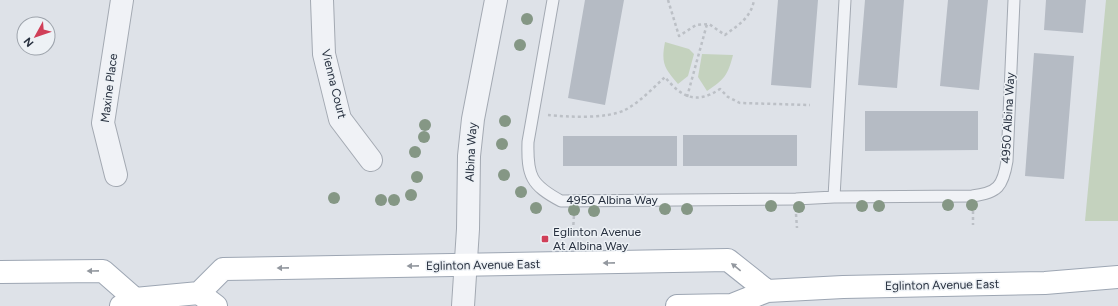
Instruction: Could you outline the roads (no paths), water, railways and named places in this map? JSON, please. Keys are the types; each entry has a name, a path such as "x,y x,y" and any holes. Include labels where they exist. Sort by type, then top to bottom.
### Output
{"main road":[{"name":"Eglinton Avenue East","path":"0,272 104,271 128,302 208,300 223,269 728,260 767,291"},
{"name":"Eglinton Avenue East","path":"677,306 732,305 767,291 843,287 1045,283 1118,277"}],"street":[{"name":"Maxine Place","path":"116,175 103,123 122,0"},
{"name":"Vienna Court","path":"322,0 324,54 340,119 371,160"},
{"name":"Albina Way","path":"463,306 466,265 469,156 473,119 496,0"}],"lane":[{"name":"4950 Albina Way","path":"553,0 528,142 527,163 532,178 542,191 561,201 796,199 834,197 972,196 988,194 1000,186 1005,174 1007,161 1014,0"},
{"path":"834,197 845,0"}],"place":[{"name":"Eglinton Avenue At Albina Way","path":"545,239"}]}
